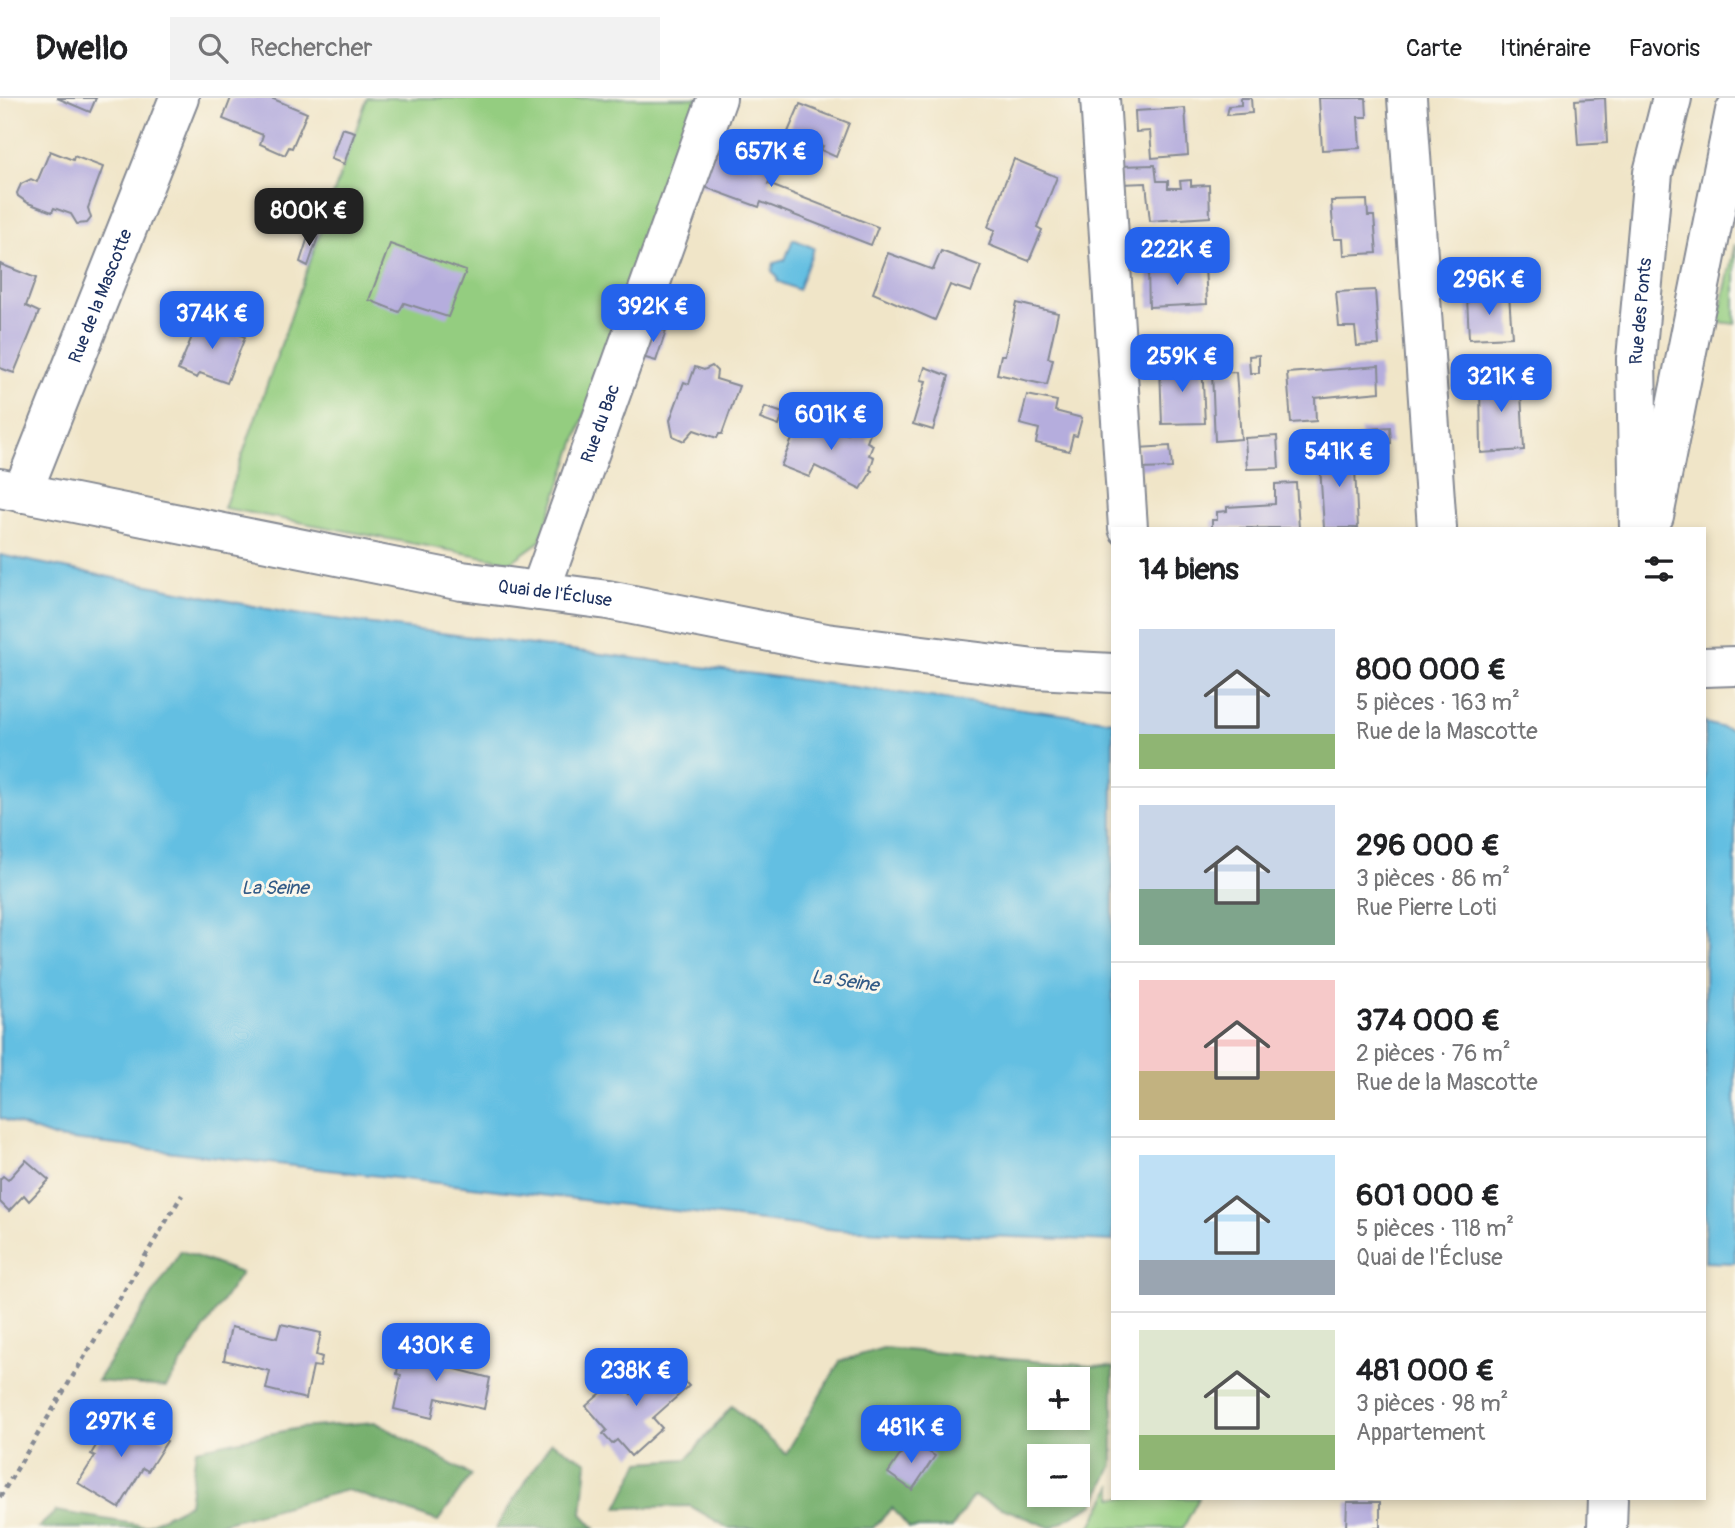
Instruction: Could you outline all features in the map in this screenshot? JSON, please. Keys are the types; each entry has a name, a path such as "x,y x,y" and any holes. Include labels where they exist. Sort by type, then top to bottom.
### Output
{"street":[{"name":"Rue de la Mascotte","path":"11,491 179,98"},
{"name":"Rue du Bac","path":"540,591 717,98"},
{"path":"1100,98 1128,527"},
{"path":"1406,98 1437,527"},
{"name":"Rue des Ponts","path":"1639,527 1636,359 1653,173 1672,98"},
{"path":"1651,527 1735,111"},
{"name":"Quai de l'Écluse","path":"11,491 462,581 608,600 826,643 1035,669 1111,673"},
{"path":"1706,667 1735,666"},
{"path":"1607,1528 1608,1500"}],"path":[{"path":"0,1497 182,1195"}],"green space":[{"path":"367,98 698,98 540,541 511,562 224,508"},
{"path":"1735,244 1735,324 1718,322"},
{"path":"181,1251 241,1273 166,1387 97,1381"},
{"path":"883,1348 1111,1368 1111,1469 1094,1504 1090,1506 1090,1444 1027,1444 1027,1507 1089,1507 1051,1528 973,1496 952,1528 909,1528 892,1508 873,1528 728,1528 690,1506 617,1508 640,1462 687,1459 732,1406 786,1454 840,1361"},
{"path":"375,1422 471,1475 438,1521 347,1490 204,1528 38,1528 56,1511 146,1526 189,1504 196,1449 299,1428"},
{"path":"551,1442 587,1462 582,1514 595,1528 496,1528"},
{"path":"1111,1489 1111,1500 1198,1500 1183,1528 1090,1528"}],"water":[{"path":"793,239 814,248 798,290 777,281 778,278 772,271 774,263 785,260"},
{"name":"La Seine","path":"0,555 288,613 1111,721 1111,1241 838,1230 56,1138 0,1118"},
{"path":"1706,723 1735,731 1735,1263 1706,1262"}],"building":[{"path":"57,98 96,98 90,112"},
{"path":"231,98 271,98 307,113 292,148 289,147 285,155 260,144 263,135 223,119"},
{"path":"1241,98 1251,98 1252,113 1227,115 1229,106 1241,105"},
{"path":"1319,98 1366,98 1367,117 1358,117 1360,148 1322,150"},
{"path":"1605,98 1607,143 1578,145 1575,100"},
{"path":"800,104 849,123 836,157 821,150 823,146 788,132"},
{"path":"1185,108 1188,155 1152,158 1150,131 1136,132 1135,111"},
{"path":"342,128 355,132 344,164 331,159"},
{"path":"716,136 778,157 768,184 878,227 871,245 761,202 759,207 699,185"},
{"path":"50,151 73,160 74,156 103,167 88,208 91,218 87,223 77,224 71,214 54,208 52,212 18,196 21,184 31,179 37,182"},
{"path":"1014,159 1057,177 1037,227 1042,230 1029,261 989,245 995,230 988,227"},
{"path":"1155,165 1157,181 1168,181 1168,188 1181,188 1180,181 1191,180 1191,186 1209,185 1210,217 1150,221 1146,183 1120,184 1119,166"},
{"path":"1367,200 1368,216 1374,216 1377,253 1344,255 1343,239 1334,239 1331,201"},
{"path":"310,231 319,234 308,266 300,262"},
{"path":"390,244 466,271 448,317 404,303 399,312 369,300"},
{"path":"941,251 981,266 971,292 950,285 935,320 873,293 888,253 933,270"},
{"path":"0,264 36,278 26,306 39,312 14,373 0,368"},
{"path":"1205,266 1207,304 1149,307 1148,270"},
{"path":"1375,290 1379,345 1357,346 1355,327 1339,327 1336,292"},
{"path":"1509,295 1512,337 1469,339 1467,297"},
{"path":"1017,303 1058,313 1048,358 1053,359 1047,385 997,374 1001,355 1005,355"},
{"path":"201,315 219,323 218,326 245,337 227,383 200,373 197,378 178,370"},
{"path":"650,326 666,331 656,361 639,356"},
{"path":"1259,355 1259,373 1250,373 1249,356"},
{"path":"1202,363 1205,423 1162,424 1160,366"},
{"path":"712,366 717,371 716,379 739,386 722,434 717,438 694,430 684,441 673,436 670,420 684,382 689,384 695,367 704,370"},
{"path":"1379,366 1380,392 1315,398 1316,421 1291,423 1287,373"},
{"path":"925,367 949,376 933,430 913,424 926,381 921,380"},
{"path":"1236,372 1241,439 1215,441 1212,373"},
{"path":"1520,374 1524,450 1481,453 1480,377"},
{"path":"1027,395 1057,401 1055,411 1082,418 1077,436 1073,435 1069,451 1036,443 1039,429 1020,424"},
{"path":"765,407 783,413 779,426 760,419"},
{"path":"801,417 830,428 831,424 837,426 836,430 847,434 854,422 868,424 871,431 867,442 873,445 869,455 874,457 870,470 872,471 861,489 815,466 809,477 781,466"},
{"path":"1390,427 1391,443 1361,445 1360,430"},
{"path":"1277,436 1279,468 1247,469 1245,438"},
{"path":"1170,446 1172,468 1139,469 1138,448"},
{"path":"1354,450 1358,527 1324,527 1319,451"},
{"path":"1296,483 1299,527 1212,527 1212,520 1217,520 1217,512 1227,511 1227,507 1275,504 1275,484"},
{"path":"26,1160 49,1180 29,1201 24,1195 9,1211 0,1202 0,1179 3,1176 8,1180"},
{"path":"281,1324 321,1333 316,1355 322,1357 320,1367 313,1366 306,1399 266,1389 270,1371 224,1360 231,1327 277,1338"},
{"path":"408,1343 447,1352 444,1366 490,1378 484,1409 436,1398 432,1418 394,1409 401,1375 397,1374 398,1364 403,1365"},
{"path":"666,1362 689,1386 653,1418 662,1428 631,1456 617,1440 612,1444 603,1434 607,1430 586,1406 617,1379 631,1394"},
{"path":"117,1411 167,1441 148,1471 143,1468 119,1508 78,1483 95,1456 91,1454"},
{"path":"910,1440 935,1456 912,1490 888,1473"},
{"path":"1347,1502 1380,1502 1380,1528 1346,1528"}]}
